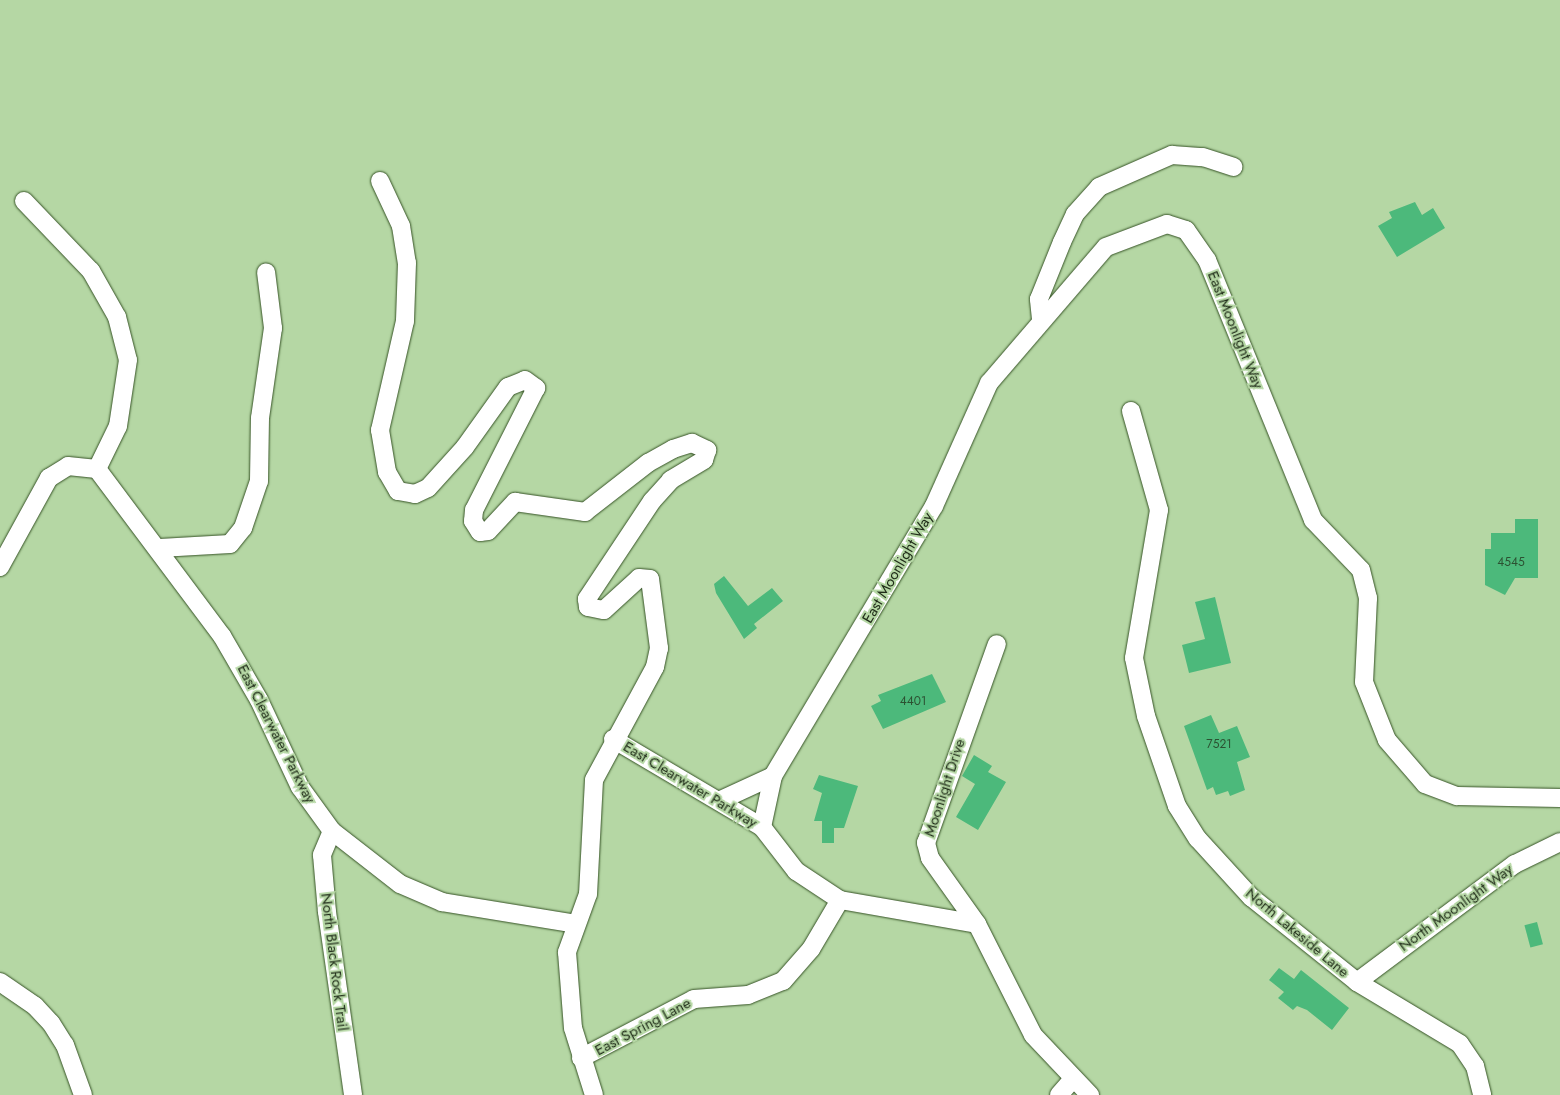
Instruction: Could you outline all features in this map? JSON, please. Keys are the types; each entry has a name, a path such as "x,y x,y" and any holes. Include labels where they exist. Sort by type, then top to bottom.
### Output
{"street":[{"path":"1040,319 1039,299 1062,242 1075,214 1099,187 1172,155 1194,155 1232,167"},
{"path":"380,181 401,226 407,263 405,321 380,430 387,472 398,491 415,494 428,488 465,447 508,387 525,380 536,388 474,510 473,521 480,532 488,531 515,502 585,512 648,463 673,450 692,443 707,450 704,460 671,480 652,501 590,591 588,607 594,612 612,606 639,578 650,579 654,590 658,658 613,739 594,780 588,894 576,924 568,952 567,989 582,1058 594,1095"},
{"path":"0,567 49,478 68,466 97,469 118,426 128,360 117,317 91,272 24,201"},
{"name":"East Moonlight Way","path":"762,827 773,776 934,506 978,402 1040,319 1106,247 1158,226 1186,230 1224,297 1251,376 1277,426 1313,520 1361,570 1368,598 1364,682 1387,740 1426,784 1457,796 1560,798"},
{"path":"160,548 230,544 243,528 258,481 260,418 273,328 266,272"},
{"name":"North Lakeside Lane","path":"1131,411 1159,510 1134,658 1144,709 1178,806 1198,839 1251,897 1357,982 1460,1044 1475,1066 1482,1095"},
{"name":"East Clearwater Parkway","path":"97,469 160,548 242,667 300,787 332,831 400,884 433,899 576,924"},
{"name":"Moonlight Drive","path":"977,924 930,858 926,842 997,644"},
{"name":"East Clearwater Parkway","path":"613,739 673,777 721,800 762,827 796,871 840,900 977,924"},
{"path":"721,800 773,776"},
{"name":"North Black Rock Trail","path":"332,831 322,855 353,1095"},
{"name":"North Moonlight Way","path":"1357,982 1515,864 1560,842"},
{"name":"East Spring Lane","path":"582,1058 694,999 748,995 783,981 811,949 840,900"},
{"path":"977,924 1033,1035 1072,1080 1090,1095"},
{"path":"0,982 35,1006 51,1023 65,1045 83,1095"},
{"path":"1059,1095 1072,1080"}],"building":[{"path":"1415,202 1422,215 1433,208 1445,228 1397,257 1378,226 1392,218 1389,212"},
{"path":"1515,519 1538,519 1538,578 1515,578 1505,595 1485,585 1485,549 1491,549 1491,533 1515,533"},
{"path":"724,576 748,606 772,588 783,601 754,624 757,628 744,639 716,593 714,584"},
{"path":"1215,597 1231,663 1189,673 1182,645 1205,639 1195,602"},
{"path":"932,674 946,702 883,729 871,706 881,701 878,695"},
{"path":"1211,715 1219,733 1237,726 1250,757 1237,762 1245,790 1230,796 1228,791 1216,795 1213,787 1207,790 1184,726"},
{"path":"974,755 992,766 988,772 1006,782 978,830 956,817 975,784 962,776"},
{"path":"819,775 858,786 844,828 834,828 834,843 822,843 822,821 814,821 822,793 813,789"},
{"path":"1537,922 1543,944 1530,948 1524,925"},
{"path":"1279,968 1294,979 1301,970 1349,1008 1332,1030 1307,1010 1297,1006 1293,1010 1278,998 1284,992 1269,980"}]}
